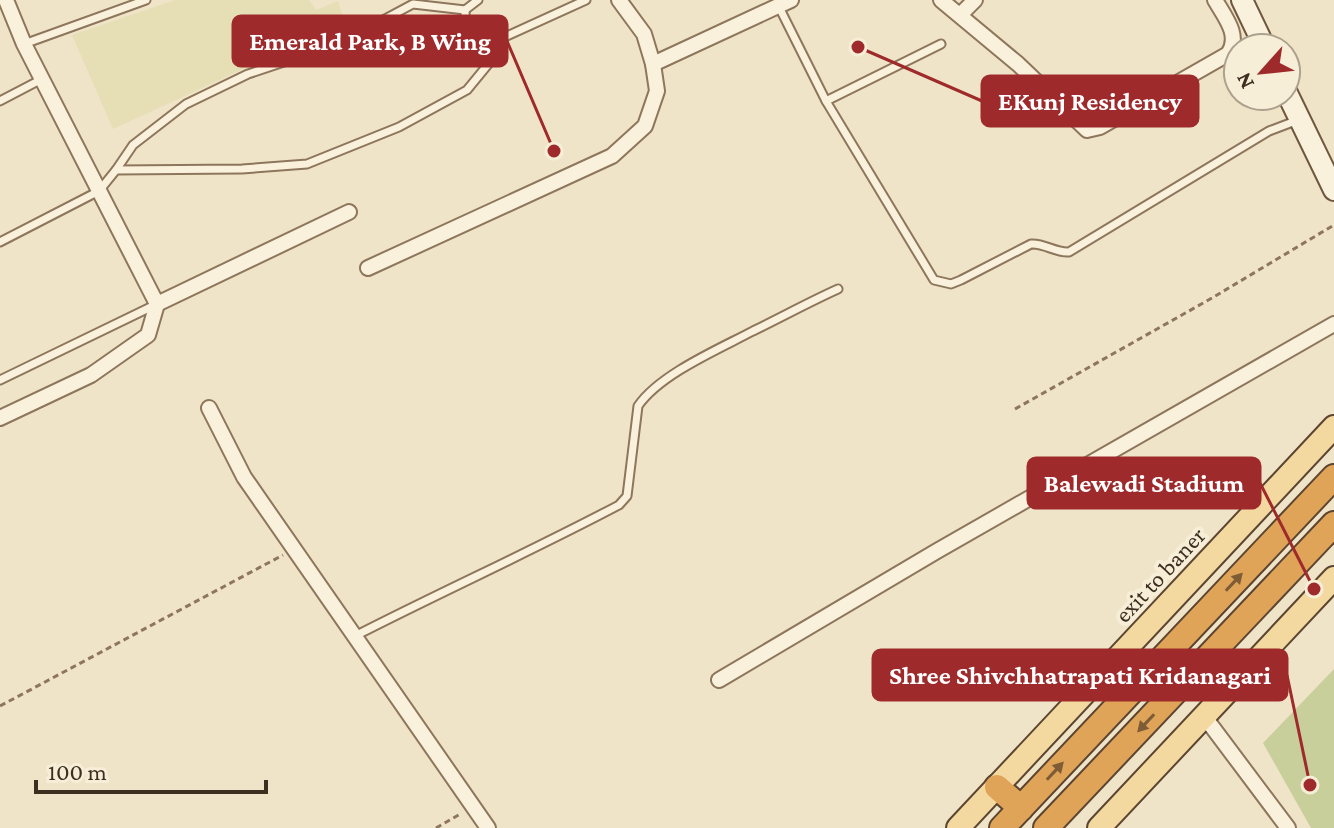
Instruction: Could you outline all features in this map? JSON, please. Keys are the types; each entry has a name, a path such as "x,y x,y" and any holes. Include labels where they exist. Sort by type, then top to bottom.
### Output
{"highway":[{"path":"1002,828 1334,477"},
{"path":"1046,828 1334,524"},
{"path":"997,787 1021,808"}],"main road":[{"name":"exit to baner","path":"958,828 1334,427"},
{"path":"1099,828 1334,578"}],"street":[{"path":"0,418 91,375 148,335 157,304 24,44 6,0"},
{"path":"368,268 612,156 645,126 657,91 653,64 644,34 619,0"},
{"path":"941,0 1018,64 1087,130 1093,130 1228,54 1234,41 1233,33 1215,0"},
{"path":"960,15 975,0"},
{"path":"1242,0 1257,32"},
{"path":"653,64 785,3"},
{"path":"1296,112 1334,190"},
{"path":"157,304 349,212"},
{"path":"719,680 1334,324"},
{"path":"209,408 244,477 488,828"},
{"path":"1204,716 1288,828"}],"lane":[{"path":"24,44 146,0"},
{"path":"0,242 99,191 133,145 186,104 248,74 338,44 413,4 465,10 478,0"},
{"path":"490,62 485,46 586,0"},
{"path":"785,3 826,101 934,280 951,284 1031,244 1061,253 1069,252 1269,131 1300,119"},
{"path":"465,10 466,36 490,62"},
{"path":"826,101 941,44"},
{"path":"116,170 242,169 307,164 399,127 467,90 490,62"},
{"path":"0,101 42,79"},
{"path":"353,637 447,589 526,554 619,505 627,496 638,406 645,396 660,383 723,346 838,289"},
{"path":"0,380 157,304"}],"path":[{"path":"1015,409 1334,225"},
{"path":"0,706 294,549"},
{"path":"436,828 472,807"}],"shaded area":[{"path":"175,0 309,0 316,10 338,1 345,22 113,129 72,35"}],"green space":[{"path":"1334,669 1334,828 1311,828 1263,743"}],"place":[{"name":"EKunj Residency","path":"858,47"},
{"name":"Emerald Park, B Wing","path":"554,151"},
{"name":"Balewadi Stadium","path":"1314,589"},
{"name":"Shree Shivchhatrapati Kridanagari","path":"1310,785"}]}
